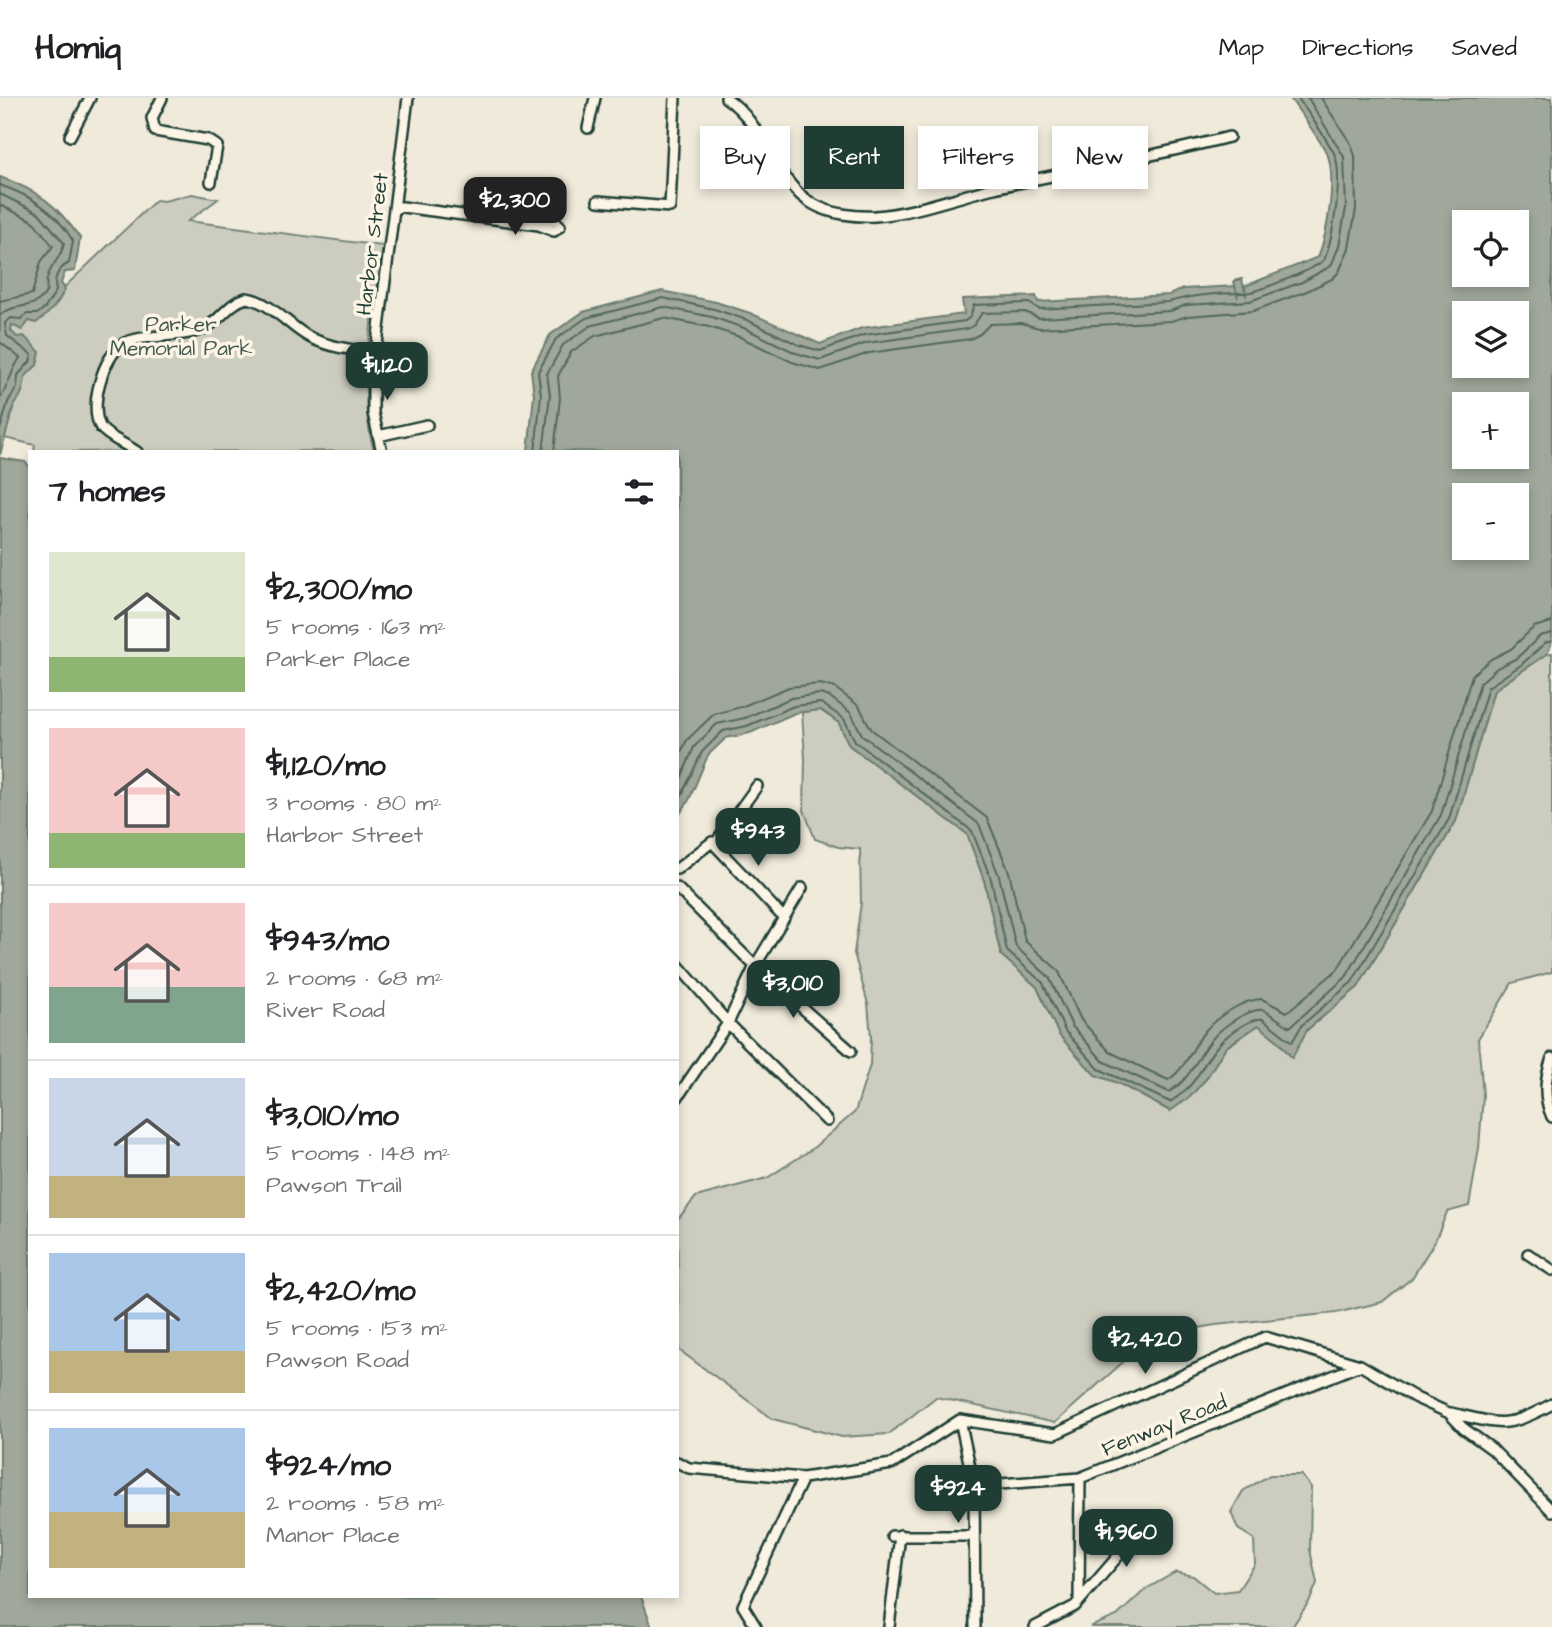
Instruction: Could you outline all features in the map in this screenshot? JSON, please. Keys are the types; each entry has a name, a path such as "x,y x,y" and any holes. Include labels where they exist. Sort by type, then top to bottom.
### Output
{"street":[{"path":"70,136 90,98"},
{"path":"162,98 152,118 155,131 208,140 217,146 211,181"},
{"name":"Harbor Street","path":"382,450 372,398 408,98"},
{"path":"588,128 595,98"},
{"path":"598,201 670,207 675,98"},
{"path":"726,98 752,122 789,181 805,199 823,208 853,215 892,214 994,188 1229,137"},
{"path":"395,206 539,225"},
{"path":"134,450 107,434 99,422 96,408 101,377 116,351 124,343 188,335 206,328 230,305 246,298 260,302 310,338 342,348 376,353"},
{"path":"378,436 427,425"},
{"path":"715,844 757,786"},
{"path":"679,867 712,842 783,917"},
{"path":"679,1095 728,1023 755,966 802,888"},
{"path":"679,890 755,966 851,1051"},
{"path":"679,966 728,1023 827,1121"},
{"path":"1552,1058 1546,1078 1546,1102 1552,1117"},
{"path":"1528,1254 1552,1270"},
{"path":"679,1463 689,1468 803,1478 892,1464 960,1420 1055,1434 1265,1337 1360,1365 1416,1398 1449,1413 1503,1424 1525,1419 1552,1404"},
{"name":"Fenway Road","path":"974,1486 1080,1478 1360,1365"},
{"path":"1449,1413 1492,1449 1552,1511"},
{"path":"960,1420 974,1486 975,1627"},
{"path":"756,1627 743,1606 803,1478"},
{"path":"1079,1601 1080,1478"},
{"path":"1035,1627 1079,1601 1151,1518"},
{"path":"889,1627 896,1535 973,1536"}],"green space":[{"name":"Parker Memorial Park","path":"192,194 218,199 188,221 383,246 366,375 366,401 374,450 34,450 35,445 0,437 11,326 19,326 53,298 156,200 164,201"},
{"path":"1552,653 1552,972 1512,983 1478,1039 1483,1095 1479,1148 1469,1206 1447,1212 1435,1241 1412,1278 1382,1302 1336,1313 1215,1325 1151,1337 1055,1423 936,1397 889,1434 842,1437 773,1419 679,1350 679,1218 696,1197 767,1178 812,1149 855,1112 870,1065 868,1004 854,953 861,903 860,849 838,847 815,839 804,810 802,712 820,710 839,723 849,745 967,834 984,880 1001,955 1037,987 1059,1035 1095,1075 1118,1083 1170,1111 1206,1079 1225,1048 1259,1025 1292,1057 1307,1030 1358,987 1456,821 1494,690"},
{"path":"1270,1475 1301,1475 1311,1487 1310,1550 1317,1583 1310,1600 1292,1627 1090,1627 1117,1616 1146,1589 1176,1572 1193,1576 1214,1593 1238,1590 1255,1564 1254,1539 1238,1529 1231,1512 1243,1491"}],"water":[{"path":"1290,98 1552,98 1552,641 1547,654 1494,690 1456,821 1358,987 1307,1030 1292,1058 1277,1040 1258,1025 1225,1048 1206,1079 1190,1097 1170,1111 1118,1083 1095,1075 1059,1035 1037,987 1001,955 984,880 967,834 849,745 839,723 821,710 795,713 750,733 726,738 708,755 689,800 679,815 679,450 528,450 534,395 531,371 550,335 583,312 662,291 716,302 750,313 820,344 862,328 964,314 962,299 1036,296 1038,302 1169,295 1183,289 1235,286 1238,298 1234,281 1242,279 1246,297 1245,286 1318,257 1330,208 1331,169 1327,153"},
{"path":"0,177 46,200 80,238 75,271 65,272 61,283 65,289 56,304 36,323 29,321 22,330 12,325 11,331 17,337 24,336 40,352 37,365 25,377 22,392 14,405 0,455"},
{"path":"0,458 25,462 28,465 28,1598 641,1598 652,1627 0,1627"}]}
